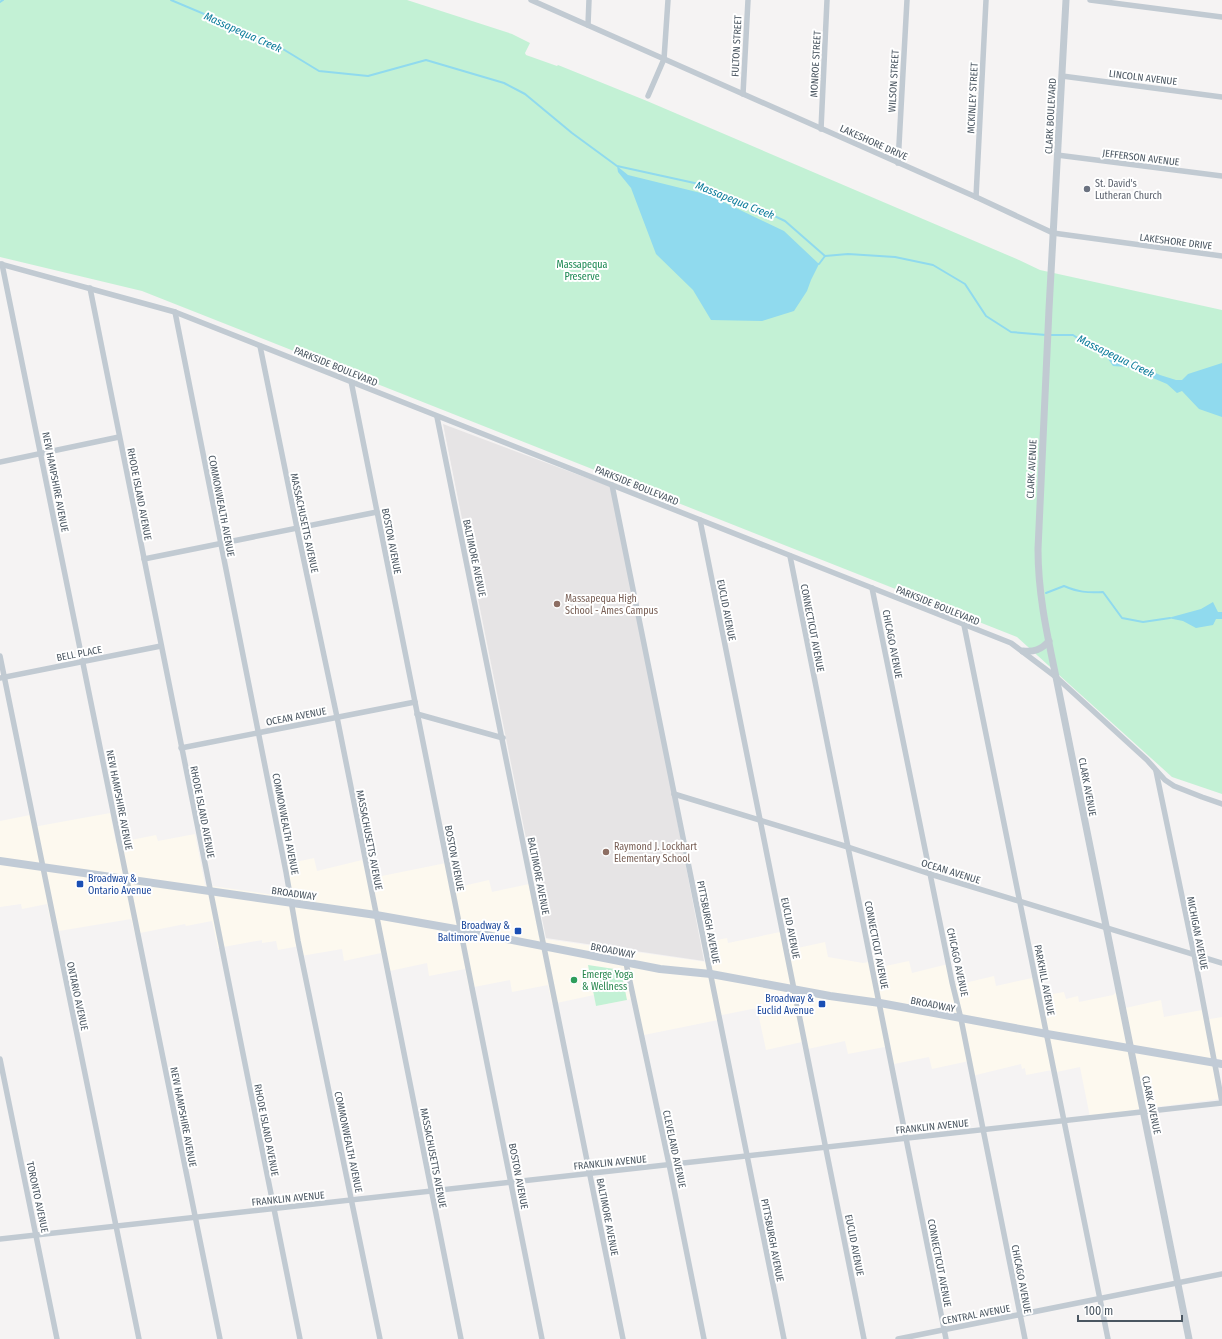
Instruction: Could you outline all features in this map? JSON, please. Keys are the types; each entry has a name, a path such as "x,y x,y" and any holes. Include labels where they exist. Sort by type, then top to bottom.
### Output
{"main road":[{"name":"BROADWAY","path":"0,861 292,903 461,930 660,969 711,974 794,990 880,1003 961,1019 1218,1063"}],"street":[{"name":"LAKESHORE DRIVE","path":"531,0 976,197 1053,233 1222,256"},
{"path":"588,24 589,0"},
{"path":"648,96 664,59 668,0"},
{"name":"FULTON STREET","path":"743,94 748,0"},
{"name":"MONROE STREET","path":"821,129 827,0"},
{"name":"WILSON STREET","path":"898,163 907,0"},
{"name":"MCKINLEY STREET","path":"976,197 986,0"},
{"name":"CLARK BOULEVARD","path":"1053,233 1066,0"},
{"path":"1090,0 1222,17"},
{"name":"LINCOLN AVENUE","path":"1062,76 1222,97"},
{"name":"JEFFERSON AVENUE","path":"1057,155 1222,176"},
{"name":"CLARK AVENUE","path":"1053,233 1038,550 1039,583 1056,677 1189,1339"},
{"name":"PARKSIDE BOULEVARD","path":"1,264 175,312 1011,644 1023,651 1056,677 1155,768 1165,780 1174,786 1222,804"},
{"name":"NEW HAMPSHIRE AVENUE","path":"1,264 220,1339"},
{"name":"RHODE ISLAND AVENUE","path":"90,288 300,1339"},
{"name":"COMMONWEALTH AVENUE","path":"175,312 380,1339"},
{"name":"MASSACHUSETTS AVENUE","path":"260,346 337,717 461,1339"},
{"name":"BOSTON AVENUE","path":"351,381 542,1339"},
{"name":"BALTIMORE AVENUE","path":"437,417 545,946 623,1339"},
{"path":"0,462 119,438"},
{"name":"PITTSBURGH AVENUE","path":"612,485 784,1339"},
{"path":"144,559 377,512"},
{"name":"EUCLID AVENUE","path":"700,520 864,1339"},
{"name":"CONNECTICUT AVENUE","path":"790,556 946,1339"},
{"name":"CHICAGO AVENUE","path":"872,588 1025,1339"},
{"name":"PARKHILL AVENUE","path":"964,625 1108,1339"},
{"path":"1023,651 1030,652 1038,650 1049,641"},
{"name":"BELL PLACE","path":"2,677 161,646"},
{"name":"ONTARIO AVENUE","path":"0,656 2,677 43,867 139,1339"},
{"name":"OCEAN AVENUE","path":"181,748 415,702"},
{"path":"417,714 503,738"},
{"name":"MICHIGAN AVENUE","path":"1155,768 1218,1063 1222,1102"},
{"name":"OCEAN AVENUE","path":"674,794 1222,963"},
{"name":"CLEVELAND AVENUE","path":"626,963 669,1164 704,1339"},
{"name":"TORONTO AVENUE","path":"0,1058 37,1234 57,1339"},
{"name":"FRANKLIN AVENUE","path":"0,1239 1222,1102"},
{"name":"CENTRAL AVENUE","path":"898,1339 1222,1274"}],"shaded area":[{"path":"443,424 611,487 704,961 546,938"},
{"path":"110,813 116,843 156,835 158,841 195,834 205,885 288,897 282,865 314,858 317,871 362,860 367,879 446,863 450,889 489,880 492,892 529,884 539,937 545,939 706,962 703,943 727,938 728,943 780,932 784,951 825,942 828,957 863,963 874,961 876,968 909,961 912,973 948,964 952,986 994,976 996,986 1032,978 1036,997 1064,992 1066,999 1078,996 1079,1002 1113,995 1117,992 1121,1009 1161,1000 1164,1017 1202,1010 1204,1020 1222,1017 1222,1060 1211,1057 1219,1099 1090,1117 1080,1067 1052,1073 1052,1070 1026,1075 1025,1068 1022,1069 1021,1064 972,1076 969,1061 932,1069 929,1057 894,1064 882,1002 890,1046 848,1054 845,1041 803,1050 802,1042 766,1050 757,1008 717,1016 718,1020 639,1036 632,999 596,1006 594,995 552,1004 548,985 512,992 510,980 469,988 465,969 429,976 427,963 385,972 381,953 344,961 342,949 301,956 300,946 278,950 276,941 262,943 262,940 218,948 212,921 186,926 185,924 135,934 131,919 53,932 47,904 22,909 21,904 0,907 0,821 30,815 33,827"}],"green space":[{"name":"Massapequa Preserve","path":"0,0 407,0 512,34 530,43 525,53 526,55 557,66 558,65 647,101 1040,270 1222,310 1222,794 1172,777 1017,637 142,291 0,257"},
{"path":"588,965 621,970 627,1000 596,1006"}],"water":[{"path":"617,166 628,175 709,195 784,231 819,264 807,291 794,311 762,321 711,320 693,290 656,254 631,188 618,172"},
{"path":"1084,343 1108,349 1118,356 1160,375 1176,380 1182,380 1188,374 1222,363 1222,417 1199,409 1182,391 1177,393 1167,384 1127,367 1113,366 1106,356"},
{"path":"1213,602 1218,612 1222,612 1222,619 1216,619 1213,625 1196,628 1183,621 1168,618 1201,609"}],"waterway":[{"name":"Massapequa Creek","path":"171,0 273,43 319,71 368,76 426,60 504,83 525,94 572,133 617,166 699,184 749,204 785,221 825,256 848,254 895,257 933,265 965,284 986,316 1011,332 1046,335"},
{"path":"818,264 825,256"},
{"name":"Massapequa Creek","path":"1050,335 1073,335 1087,344"},
{"path":"1046,593 1064,586 1083,592 1103,592 1122,618 1143,622 1170,618"}],"place":[{"name":"St. David's Lutheran Church","path":"1087,189"},
{"name":"Massapequa High School - Ames Campus","path":"557,604"},
{"name":"Raymond J. Lockhart Elementary School","path":"606,852"},
{"name":"Broadway & Ontario Avenue","path":"80,884"},
{"name":"Broadway & Baltimore Avenue","path":"518,931"},
{"name":"Emerge Yoga & Wellness","path":"574,980"},
{"name":"Broadway & Euclid Avenue","path":"822,1004"}]}
